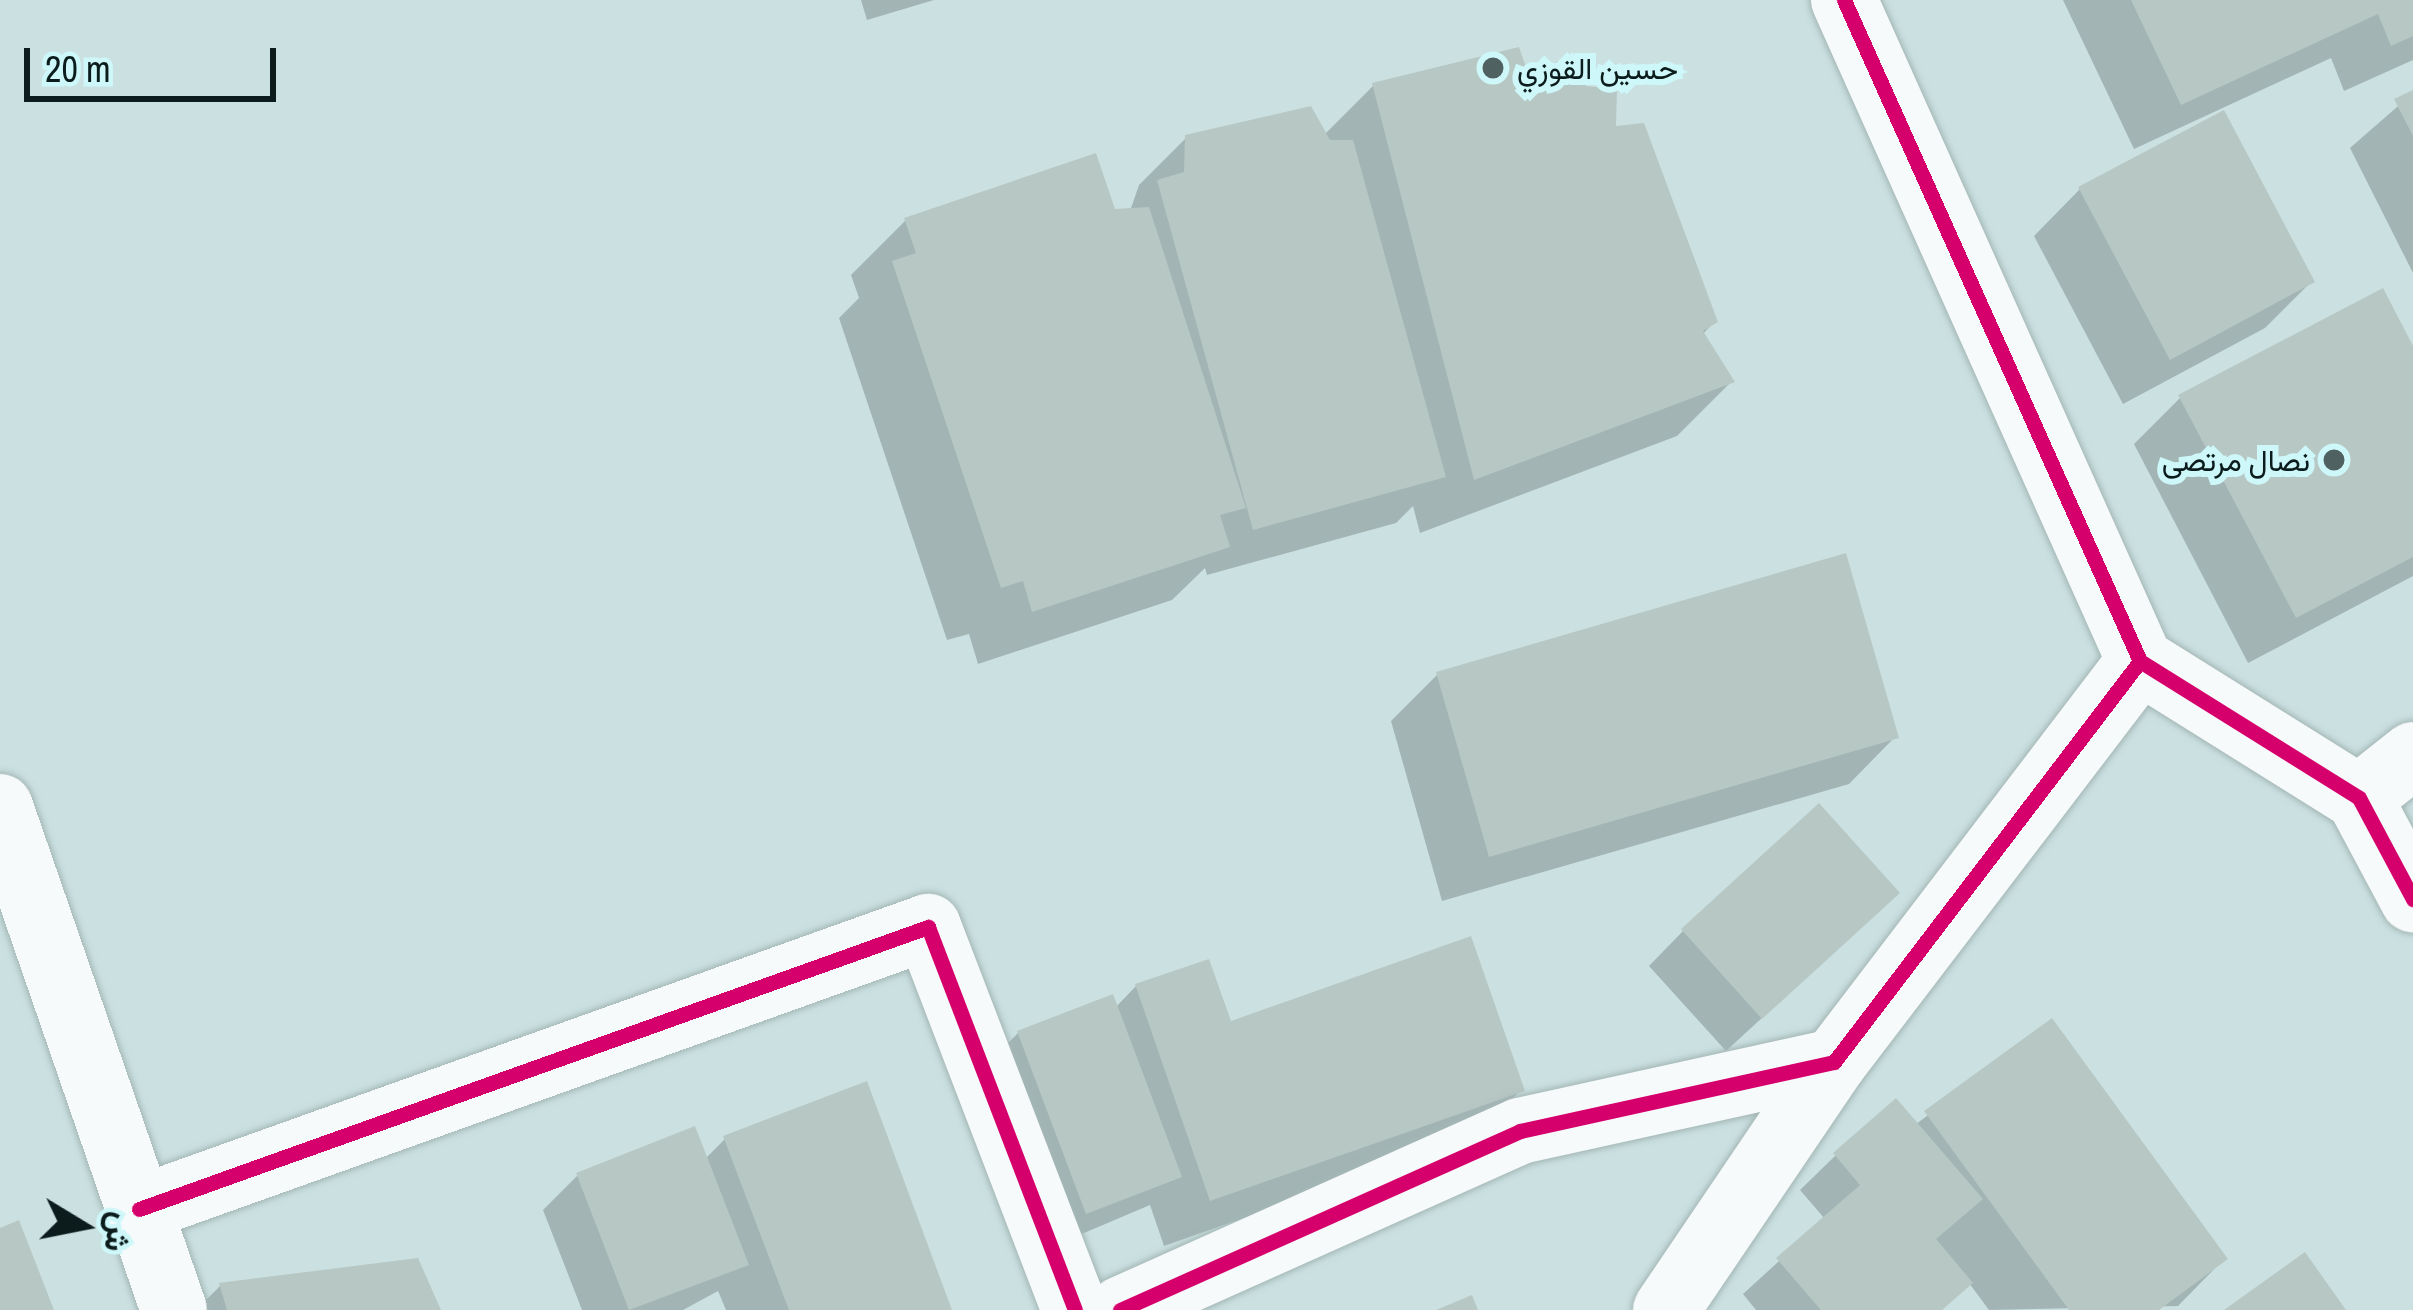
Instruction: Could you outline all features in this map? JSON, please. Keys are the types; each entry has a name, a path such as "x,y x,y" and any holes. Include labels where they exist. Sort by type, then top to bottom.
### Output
{"street":[{"path":"1844,0 2140,661 2360,798 2413,899"},
{"path":"1666,1310 1834,1062 2140,661"},
{"path":"2360,798 2413,755"},
{"path":"0,807 174,1310"},
{"path":"139,1209 928,926 1075,1310"},
{"path":"1120,1310 1520,1131 1834,1062"}],"building":[{"path":"2131,0 2413,0 2413,36 2391,46 2378,14 2181,105"},
{"path":"1519,47 1527,70 1573,57 1586,86 1617,89 1616,126 1644,123 1718,322 1703,331 1735,382 1474,480 1372,83"},
{"path":"2413,90 2413,136 2394,99"},
{"path":"1311,106 1330,140 1353,140 1446,477 1253,530 1157,180 1184,172 1185,135"},
{"path":"2224,110 2315,282 2170,360 2078,187"},
{"path":"1096,153 1115,209 1149,207 1246,508 1220,515 1230,547 1032,612 1023,581 1001,588 892,261 916,253 904,218"},
{"path":"2383,288 2413,346 2413,557 2296,618 2178,395"},
{"path":"1846,553 1899,738 1489,857 1436,672"},
{"path":"1819,803 1900,893 1762,1019 1681,929"},
{"path":"1471,936 1525,1091 1210,1201 1135,984 1209,959 1231,1021"},
{"path":"1113,994 1182,1177 1086,1214 1017,1031"},
{"path":"2052,1018 2228,1259 2159,1310 2069,1310 1924,1111"},
{"path":"867,1081 952,1310 789,1310 723,1136"},
{"path":"1896,1098 1983,1199 1936,1239 1973,1283 1942,1310 1821,1310 1776,1258 1860,1185 1833,1153"},
{"path":"695,1126 749,1265 629,1310 576,1173"},
{"path":"19,1220 54,1310 0,1310 0,1228"},
{"path":"2305,1252 2346,1310 2224,1310"},
{"path":"418,1258 441,1310 227,1310 219,1283"},
{"path":"1472,1295 1478,1310 1436,1310"}],"cycle path":[{"path":"1844,0 2140,661 2359,798 2413,899"},
{"path":"1120,1310 1520,1131 1834,1062 2140,661"},
{"path":"139,1209 928,927 1075,1310"}],"place":[{"name":"حسين القوزي","path":"1493,68"},
{"name":"نصال مرتصى","path":"2334,460"}]}
